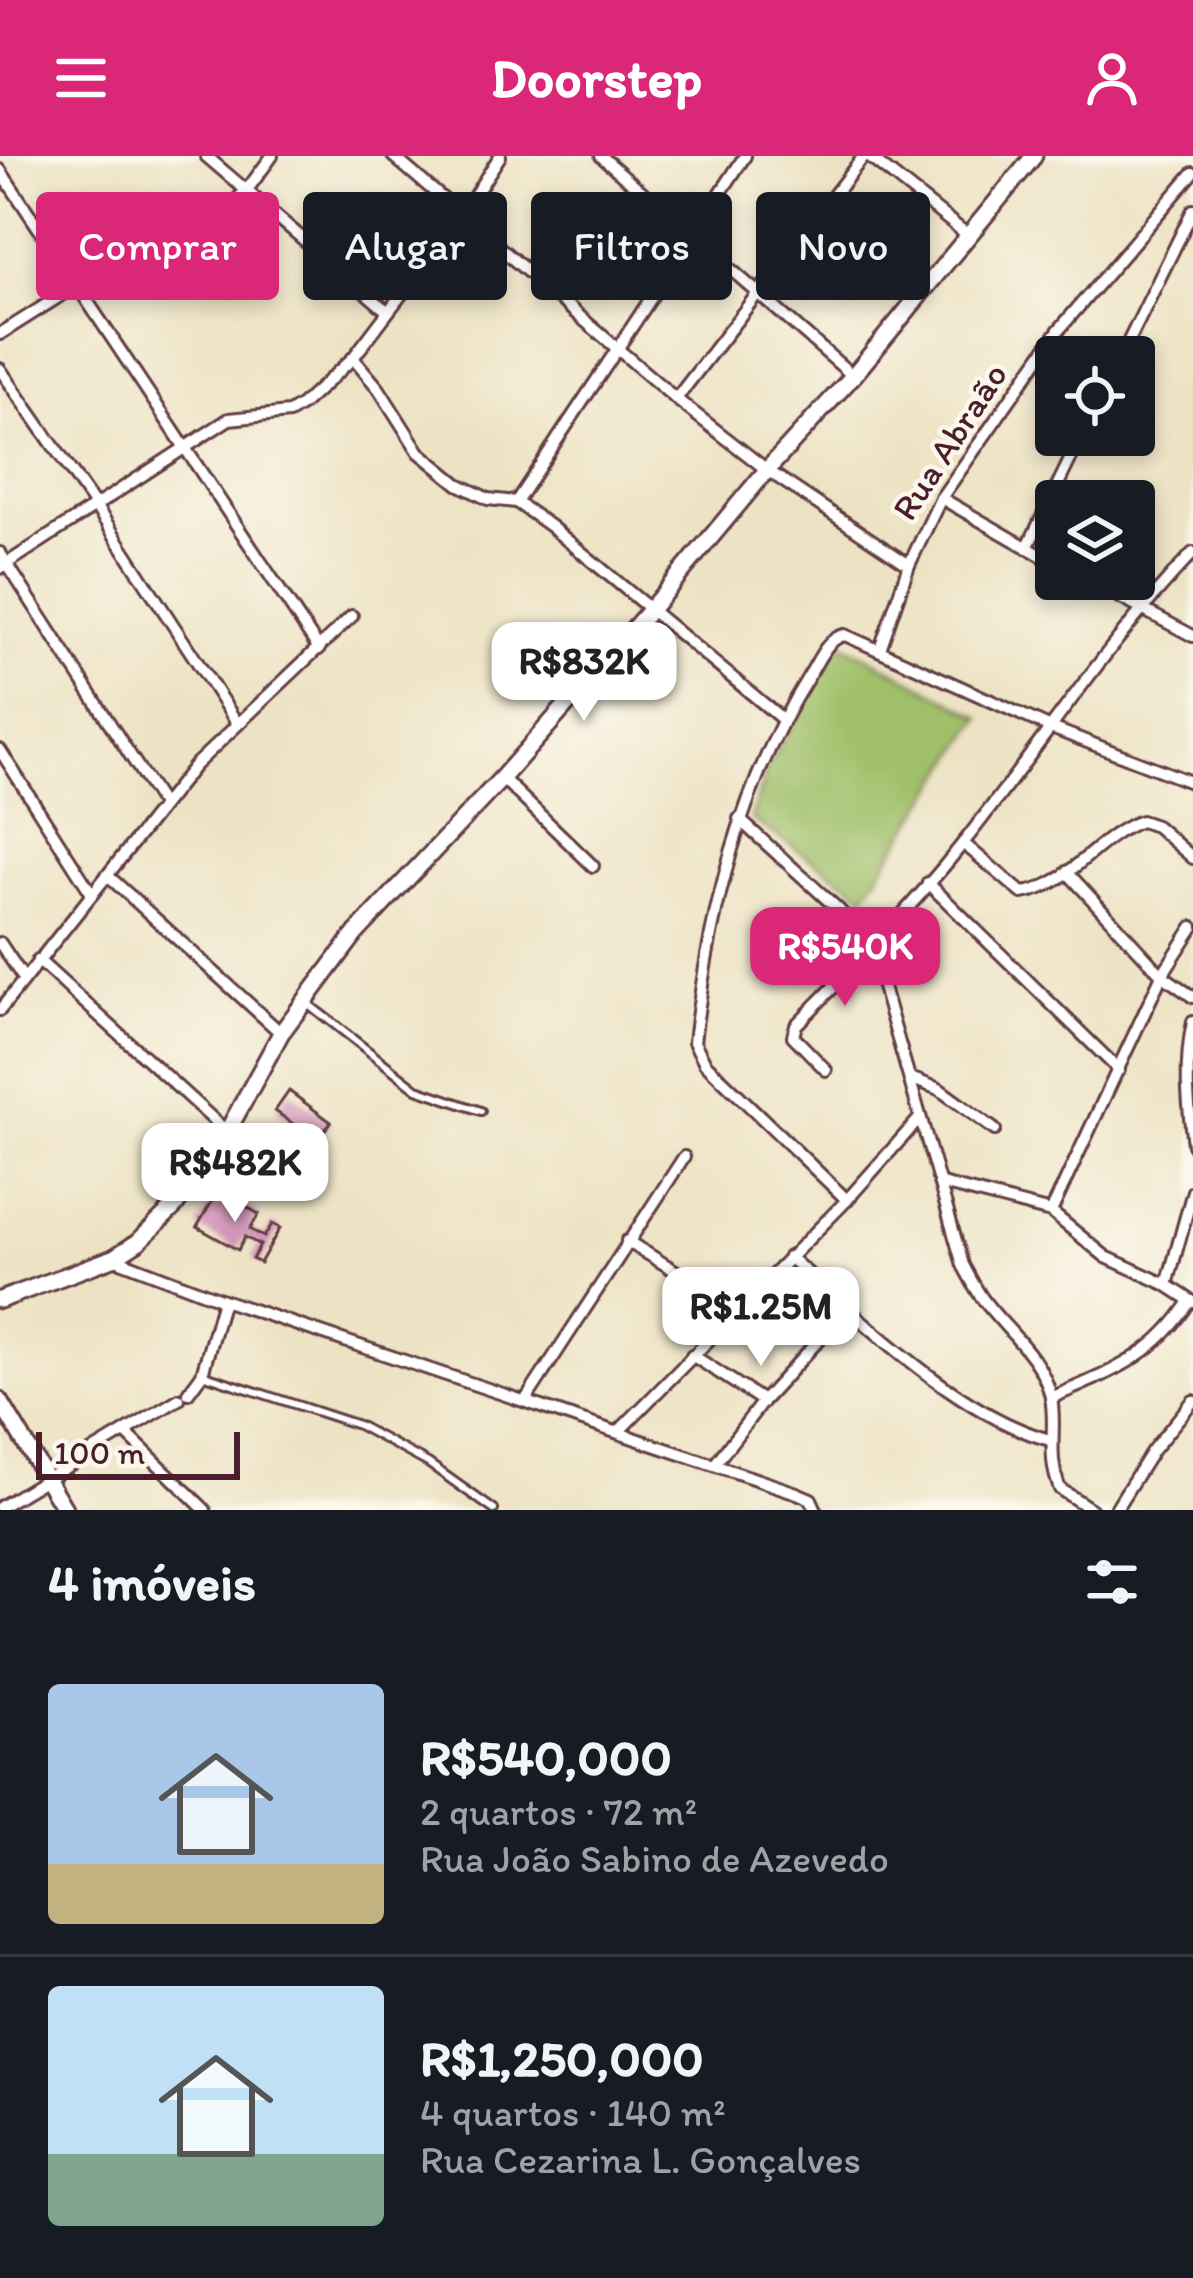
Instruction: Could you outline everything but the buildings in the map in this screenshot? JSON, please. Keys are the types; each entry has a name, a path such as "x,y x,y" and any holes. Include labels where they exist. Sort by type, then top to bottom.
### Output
{"main road":[{"path":"0,1300 112,1258 138,1242 176,1207 227,1132 281,1034 356,933 502,778 650,610 766,470 853,376 1034,156"},
{"path":"0,1401 65,1510"}],"street":[{"path":"206,156 387,310"},
{"path":"247,190 272,156"},
{"path":"393,156 436,192"},
{"path":"476,192 500,156"},
{"path":"601,156 641,192"},
{"path":"720,192 745,156"},
{"path":"837,192 866,156 969,236"},
{"path":"0,170 36,224"},
{"name":"Rua Abraão","path":"880,649 909,565 941,498 1058,331 1193,173"},
{"path":"1180,188 1193,197"},
{"path":"1131,336 1193,210"},
{"path":"507,253 766,470 909,565"},
{"path":"732,270 756,289"},
{"path":"676,399 756,294"},
{"path":"0,334 53,300"},
{"path":"86,300 320,649"},
{"path":"161,803 2,562 229,419 289,413 353,358 395,300"},
{"path":"515,502 649,300"},
{"path":"768,300 853,376"},
{"path":"353,358 379,388 419,452 458,484 488,499 515,502 550,526 782,719"},
{"path":"0,370 237,723"},
{"path":"1027,548 1072,456"},
{"path":"941,498 1035,552"},
{"path":"826,1070 802,1048 793,1030 872,949 963,843 1140,608 1193,554"},
{"path":"1125,600 1193,637"},
{"path":"0,1010 161,803 237,723 352,616"},
{"path":"847,1200 705,1063 694,1042 739,819 782,719 831,641 845,635 1048,727 1193,783"},
{"path":"0,750 92,893"},
{"path":"502,778 593,866"},
{"path":"739,819 838,910 872,949 963,1265 982,1298 1028,1351 1051,1398 1050,1440 1060,1489 1092,1510"},
{"path":"963,843 1022,893 1067,872 1141,821 1156,826 1193,858"},
{"path":"1067,872 1162,975 1193,998"},
{"path":"107,875 281,1034"},
{"path":"928,883 1119,1070"},
{"path":"1051,1211 1162,975 1193,927"},
{"path":"0,943 24,979"},
{"path":"38,960 227,1132"},
{"path":"1193,1022 1186,1053 1186,1092 1193,1145"},
{"path":"910,1078 939,1089 995,1130"},
{"path":"620,1431 919,1120"},
{"path":"525,1401 684,1157"},
{"path":"942,1184 1051,1211 1106,1257 1192,1302 1151,1350 1051,1398"},
{"path":"1167,1285 1193,1191"},
{"path":"627,1241 691,1280"},
{"path":"789,1257 961,1398 1050,1440"},
{"path":"112,1258 223,1300 812,1498 816,1510"},
{"path":"0,1507 183,1396 202,1374 223,1300"},
{"path":"715,1464 763,1401 848,1308"},
{"path":"692,1355 763,1401"},
{"path":"1115,1510 1152,1450 1193,1401"},
{"path":"127,1434 205,1510"}],"lane":[{"path":"304,1000 417,1089 481,1112"},
{"path":"202,1374 358,1424 428,1463 494,1510"}],"green space":[{"path":"845,645 981,717 865,895 751,819 767,768 837,647"}]}
